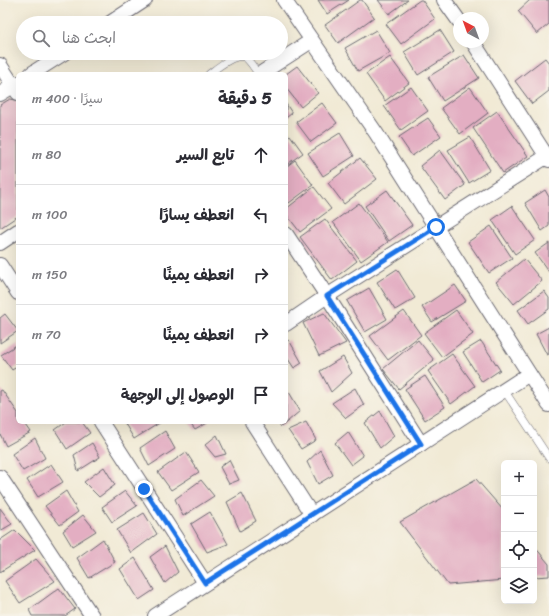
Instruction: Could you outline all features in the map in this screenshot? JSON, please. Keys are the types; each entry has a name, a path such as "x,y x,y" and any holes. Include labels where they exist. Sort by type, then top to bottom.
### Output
{"street":[{"path":"121,16 145,0"},
{"path":"284,0 376,133 549,405"},
{"path":"444,0 453,13"},
{"path":"288,56 311,41"},
{"path":"288,323 327,296 548,158 477,48"},
{"path":"35,72 53,60"},
{"path":"262,72 281,60"},
{"path":"0,65 16,87 0,94"},
{"path":"0,243 16,232"},
{"path":"288,237 421,444"},
{"path":"0,265 16,290"},
{"path":"155,616 529,374"},
{"path":"102,424 205,583"},
{"path":"253,424 312,515"},
{"path":"0,477 92,616"}],"lane":[{"path":"212,72 230,60"},
{"path":"248,60 257,72"},
{"path":"504,390 549,458"}],"building":[{"path":"318,0 349,0 327,14"},
{"path":"362,0 374,17 338,43 325,25"},
{"path":"378,0 408,0 389,14"},
{"path":"422,0 435,19 401,44 386,24"},
{"path":"530,0 549,0 549,24 537,34 518,11"},
{"path":"376,30 390,53 358,71 345,48"},
{"path":"440,30 454,52 418,75 404,52"},
{"path":"464,55 479,78 443,101 428,77"},
{"path":"390,57 409,83 385,101 366,74"},
{"path":"545,58 549,63 549,91 532,104 515,81"},
{"path":"297,66 318,93 301,107 288,91 288,73"},
{"path":"411,87 428,111 401,130 384,106"},
{"path":"470,87 488,113 460,134 441,108"},
{"path":"10,99 16,100 16,217 0,228 0,105"},
{"path":"322,103 337,123 311,142 296,122"},
{"path":"288,107 292,113 288,116"},
{"path":"497,111 528,156 503,173 473,128"},
{"path":"428,118 441,136 412,156 399,137"},
{"path":"340,133 354,156 323,176 308,153"},
{"path":"290,135 303,153 288,164 288,136"},
{"path":"470,137 490,170 469,183 448,150"},
{"path":"440,150 465,185 445,200 420,166"},
{"path":"360,158 377,179 344,204 328,183"},
{"path":"295,160 313,185 289,203 288,202 288,165"},
{"path":"314,187 331,209 300,232 288,217 288,207"},
{"path":"387,190 412,225 389,241 365,206"},
{"path":"545,190 549,197 549,226 542,231 525,203"},
{"path":"359,203 388,242 361,261 333,222"},
{"path":"512,206 535,240 515,254 492,220"},
{"path":"325,219 357,261 332,280 300,237"},
{"path":"491,226 512,258 489,273 468,242"},
{"path":"549,243 549,272 535,253"},
{"path":"524,259 542,281 514,304 496,282"},
{"path":"397,269 415,298 395,310 377,282"},
{"path":"455,285 466,301 432,322 422,307"},
{"path":"369,288 387,319 365,332 347,301"},
{"path":"544,291 549,298 549,309 528,324 518,310"},
{"path":"456,310 473,334 442,357 424,333"},
{"path":"404,311 421,335 388,360 370,336"},
{"path":"324,313 346,343 319,356 303,323"},
{"path":"5,314 16,328 16,332 0,343 0,318"},
{"path":"549,327 549,354 547,355 536,334"},
{"path":"289,340 302,363 294,368 288,359"},
{"path":"418,340 434,360 399,389 383,369"},
{"path":"481,341 500,370 482,382 463,352"},
{"path":"16,345 16,367 12,370 1,355"},
{"path":"452,354 475,386 451,404 428,371"},
{"path":"343,357 352,373 331,392 320,371"},
{"path":"425,376 445,407 425,420 405,389"},
{"path":"355,388 364,405 346,418 332,403"},
{"path":"2,390 16,410 16,424 25,424 31,432 6,446 0,434 0,391"},
{"path":"289,392 300,411 288,421"},
{"path":"380,411 394,436 380,448 365,423"},
{"path":"306,422 316,440 301,449 288,430"},
{"path":"63,424 83,424 90,433 67,449 55,430"},
{"path":"125,424 158,424 134,439"},
{"path":"190,424 206,424 195,430"},
{"path":"165,431 175,449 149,466 140,448"},
{"path":"348,432 363,456 351,465 335,443"},
{"path":"217,435 226,454 215,457 205,445"},
{"path":"35,438 45,458 23,471 12,454"},
{"path":"92,443 100,457 78,471 74,455"},
{"path":"320,450 333,475 318,484 307,462"},
{"path":"186,452 199,472 171,490 158,472"},
{"path":"229,460 239,480 229,484 220,467"},
{"path":"51,464 63,482 38,497 27,480"},
{"path":"104,467 115,485 99,497 84,482"},
{"path":"476,479 501,508 501,580 448,585 400,522"},
{"path":"201,480 214,496 183,516 175,499"},
{"path":"66,491 78,512 60,525 45,506"},
{"path":"125,491 137,506 112,522 102,507"},
{"path":"242,493 256,521 240,531 227,502"},
{"path":"0,508 12,524 0,531"},
{"path":"210,512 228,544 207,552 191,524"},
{"path":"144,513 157,534 131,553 117,530"},
{"path":"83,515 96,531 72,546 63,531"},
{"path":"15,530 35,550 0,572 0,540"},
{"path":"103,539 115,562 89,578 77,558"},
{"path":"165,546 178,572 165,583 150,557"},
{"path":"537,550 549,564 549,576 537,577"},
{"path":"135,558 154,590 139,600 120,569"},
{"path":"36,559 55,581 20,603 5,581"},
{"path":"59,588 75,609 65,616 32,616 29,610"}],"route":[{"path":"144,489 205,583 421,444 327,296 436,227"}]}
